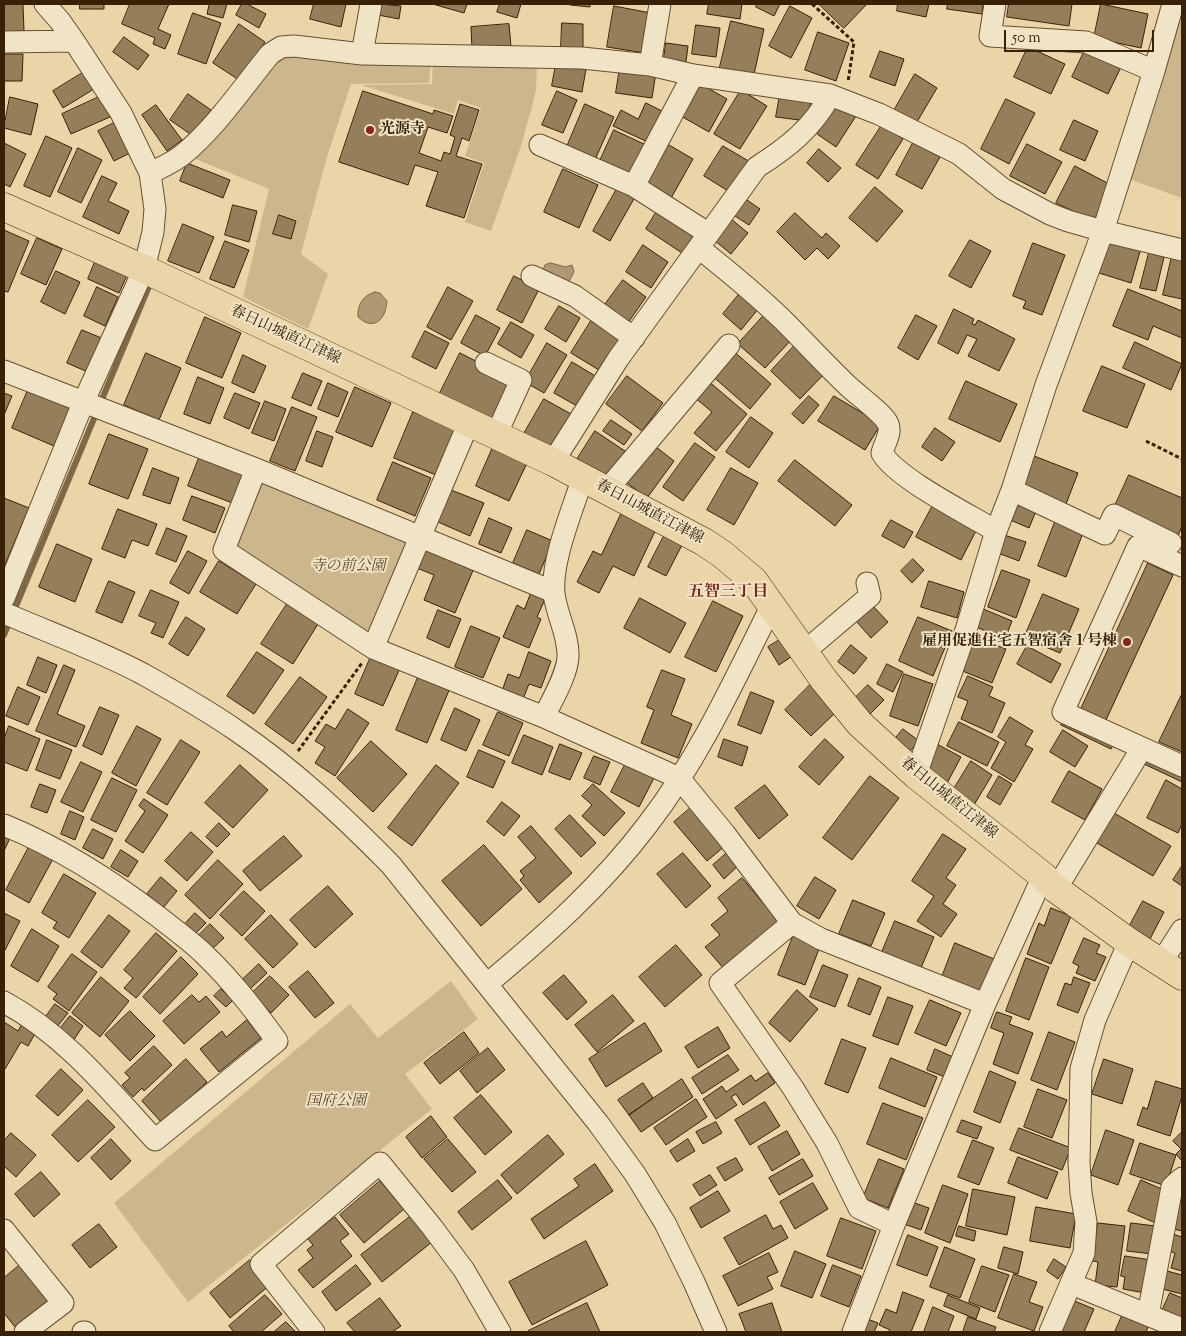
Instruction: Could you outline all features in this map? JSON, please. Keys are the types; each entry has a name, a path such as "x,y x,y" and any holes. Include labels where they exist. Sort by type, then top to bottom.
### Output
{"main road":[{"name":"春日山城直江津線","path":"4,207 144,270 553,462 704,542 722,554 754,582 804,652 860,724 916,775 1049,882 1129,942 1172,970"}],"street":[{"path":"4,598 83,403 144,270 155,209 150,173 121,113 74,41 45,4"},
{"path":"362,54 371,4"},
{"path":"650,65 660,4"},
{"path":"995,4 990,36 1086,42 1154,71"},
{"path":"916,775 966,630 996,531 1012,490 1046,385 1103,231 1154,71 1173,4"},
{"path":"4,42 74,41"},
{"path":"150,173 179,158 189,149 219,117 270,54 281,47 294,46 362,54 582,58 650,65 693,75 837,98 878,114 960,154 1004,189 1030,204 1068,221 1182,250"},
{"path":"634,186 693,75"},
{"path":"553,462 618,359 701,239 757,167 781,152 804,132 837,98"},
{"path":"540,145 634,186 701,239 736,277 889,425 890,433 884,443 882,453 887,461 919,485 996,531"},
{"path":"532,276 575,296 634,338"},
{"path":"606,490 729,345"},
{"path":"486,363 520,380 496,435"},
{"path":"4,371 256,469 554,592"},
{"path":"373,648 469,422"},
{"path":"256,469 224,550 373,648 544,717 679,778 725,834 792,923 820,939 984,1004"},
{"path":"544,717 563,676 568,655 554,592 559,554 583,477"},
{"path":"1012,490 1105,534 1114,515 1171,543"},
{"path":"1182,566 1138,546 1063,712 1182,766"},
{"path":"804,652 870,596 867,583"},
{"path":"487,984 532,948 587,894 648,824 710,729 771,607"},
{"path":"4,613 141,673 229,726 286,768 358,831 391,865 598,1122 635,1174 665,1223 716,1332"},
{"path":"853,1332 984,1004 1049,882 1142,748"},
{"path":"4,825 79,862 122,889 175,929 205,955 235,986 277,1041 155,1140 69,1048 37,1022 4,1002"},
{"path":"792,923 720,983 793,1088 828,1143 859,1208 894,1226"},
{"path":"1172,970 1182,930"},
{"path":"1050,1332 1072,1284 1084,1253 1086,1240 1086,1222 1081,1193 1079,1162 1081,1069 1095,1020 1129,942"},
{"path":"314,1332 261,1264 380,1164 432,1227 464,1270 500,1332"},
{"path":"1148,1315 1172,1187 1182,1178"},
{"path":"4,1230 62,1302 25,1332"},
{"path":"1072,1284 1182,1329"}],"path":[{"path":"812,4 854,42 850,74 837,98"},
{"path":"1146,442 1182,459"},
{"path":"286,768 373,648"}],"green space":[{"path":"1182,4 1182,198 1129,179"},
{"path":"284,56 431,61 429,83 351,84 326,160 301,254 328,274 308,329 243,297 269,189 193,158 272,65"},
{"path":"433,61 537,62 536,90 532,107 520,149 491,231 465,222 484,163 465,156 481,108 458,100 454,114 361,85 432,84"},
{"name":"寺の前公園","path":"262,481 412,542 370,637 240,554 236,538"},
{"name":"国府公園","path":"451,981 478,1019 405,1074 432,1109 188,1302 114,1203 350,1004 378,1038"}],"shaded area":[{"path":"551,263 565,267 572,265 574,272 566,287 543,270 545,265"},
{"path":"375,292 380,293 387,301 386,307 382,318 374,323 369,323 358,317 359,308 367,295"}],"building":[{"path":"4,4 23,4 24,31 4,32"},
{"path":"80,4 104,4 104,9 80,9"},
{"path":"130,4 169,4 158,29 171,35 165,49 153,44 155,38 122,24"},
{"path":"205,4 227,4 223,18 207,14 209,5"},
{"path":"242,4 247,4 266,14 259,28 236,15"},
{"path":"314,4 346,4 341,27 310,19"},
{"path":"380,4 401,6 399,19 378,15"},
{"path":"437,4 467,4 464,13"},
{"path":"500,4 521,4 517,18 497,12"},
{"path":"590,4 590,7 570,5"},
{"path":"709,4 742,4 740,19 707,14"},
{"path":"757,4 780,4 774,16 756,7"},
{"path":"819,4 867,4 844,28"},
{"path":"898,4 929,4 926,17 897,11"},
{"path":"948,4 983,4 982,14 947,9"},
{"path":"1009,4 1072,4 1069,26 1007,17"},
{"path":"1101,4 1148,14 1141,48 1094,38"},
{"path":"614,6 651,13 645,53 607,47"},
{"path":"790,6 812,18 791,58 769,46"},
{"path":"193,13 221,23 206,64 178,54"},
{"path":"731,21 764,29 753,79 719,71"},
{"path":"562,23 583,24 583,48 561,48"},
{"path":"239,24 265,42 239,80 213,63"},
{"path":"509,24 511,47 472,49 471,27"},
{"path":"696,25 720,28 716,57 692,54"},
{"path":"818,32 849,43 836,81 805,70"},
{"path":"124,37 149,55 138,70 113,52"},
{"path":"666,43 688,46 686,62 664,58"},
{"path":"1028,47 1065,64 1051,94 1014,77"},
{"path":"1086,48 1122,65 1108,94 1072,77"},
{"path":"880,51 904,59 895,86 870,77"},
{"path":"4,54 23,54 22,81 4,81"},
{"path":"556,64 586,69 582,92 552,86"},
{"path":"620,67 656,72 652,98 616,93"},
{"path":"84,72 94,89 63,108 53,91"},
{"path":"915,74 937,88 914,127 892,114"},
{"path":"697,82 727,99 709,132 679,115"},
{"path":"741,90 767,106 740,149 714,134"},
{"path":"363,91 433,114 434,110 453,116 447,133 428,127 419,153 441,161 444,152 450,154 455,137 450,135 460,104 479,110 469,141 462,138 456,156 482,164 464,218 426,206 438,172 415,165 408,185 339,162"},
{"path":"557,91 577,100 563,133 542,125"},
{"path":"188,94 211,110 193,136 170,120"},
{"path":"780,95 811,100 807,121 776,117"},
{"path":"101,96 110,117 71,134 62,114"},
{"path":"10,97 38,104 31,135 4,128"},
{"path":"1006,99 1035,113 1009,164 981,149"},
{"path":"646,103 664,112 650,143 613,126 621,110 638,119"},
{"path":"838,103 856,116 836,147 817,134"},
{"path":"585,104 614,117 594,162 566,149"},
{"path":"156,105 182,140 167,151 142,115"},
{"path":"1074,120 1098,131 1085,161 1060,150"},
{"path":"118,121 134,151 114,161 98,131"},
{"path":"882,125 903,139 878,179 856,165"},
{"path":"614,130 646,145 631,178 599,163"},
{"path":"46,136 72,148 50,197 24,186"},
{"path":"664,142 693,159 670,200 641,184"},
{"path":"4,143 26,154 10,187 4,184"},
{"path":"913,143 940,157 922,189 896,175"},
{"path":"1027,144 1062,162 1045,194 1010,176"},
{"path":"723,146 752,163 733,194 704,176"},
{"path":"78,148 102,160 81,203 58,192"},
{"path":"819,149 841,168 828,182 807,163"},
{"path":"187,163 230,180 223,198 180,181"},
{"path":"1075,166 1113,186 1095,222 1056,203"},
{"path":"563,169 598,185 579,228 544,212"},
{"path":"102,176 117,183 108,201 129,211 119,234 83,217"},
{"path":"618,187 635,197 610,241 593,231"},
{"path":"875,187 903,211 877,242 849,218"},
{"path":"747,200 760,209 749,225 735,216"},
{"path":"233,205 257,211 249,242 225,235"},
{"path":"657,211 694,235 682,253 646,229"},
{"path":"795,213 822,238 826,233 840,246 828,259 817,248 805,260 777,232"},
{"path":"279,215 296,221 291,239 273,234"},
{"path":"731,219 748,233 731,254 714,240"},
{"path":"183,224 214,237 199,273 168,261"},
{"path":"4,230 29,241 8,292 4,291"},
{"path":"37,238 62,249 46,285 21,274"},
{"path":"1109,238 1141,248 1131,283 1099,273"},
{"path":"970,240 991,251 971,288 949,276"},
{"path":"225,241 249,250 234,288 210,279"},
{"path":"1033,243 1065,255 1042,315 1023,308 1026,301 1013,296"},
{"path":"643,245 668,262 651,288 626,272"},
{"path":"1149,253 1164,257 1156,291 1140,288"},
{"path":"1172,256 1182,258 1182,299 1163,295"},
{"path":"97,257 129,271 119,293 88,279"},
{"path":"56,271 80,282 65,314 41,302"},
{"path":"514,276 539,289 522,323 497,310"},
{"path":"623,280 646,297 625,327 601,310"},
{"path":"97,287 118,297 105,326 84,316"},
{"path":"448,287 473,301 451,340 427,327"},
{"path":"1128,289 1182,311 1182,338 1153,326 1148,340 1113,326"},
{"path":"740,293 759,308 741,330 723,314"},
{"path":"559,306 580,318 566,342 545,329"},
{"path":"954,309 974,319 972,324 975,325 978,320 1015,339 999,371 968,356 977,339 967,335 958,354 938,343"},
{"path":"766,313 793,338 765,368 738,344"},
{"path":"476,315 500,328 485,356 461,343"},
{"path":"916,315 937,326 918,360 898,348"},
{"path":"205,317 241,333 222,378 186,363"},
{"path":"591,321 619,339 599,370 571,353"},
{"path":"511,322 534,335 521,358 498,344"},
{"path":"82,330 104,339 90,373 67,363"},
{"path":"425,331 449,343 436,369 412,357"},
{"path":"1135,342 1182,364 1171,390 1123,368"},
{"path":"547,343 567,355 544,393 525,382"},
{"path":"796,344 826,372 800,399 771,371"},
{"path":"731,349 771,384 750,409 710,374"},
{"path":"146,353 181,368 159,420 124,405"},
{"path":"460,353 513,380 491,424 438,397"},
{"path":"243,355 266,366 254,393 232,383"},
{"path":"572,362 597,377 579,407 554,393"},
{"path":"1102,366 1145,384 1127,428 1083,411"},
{"path":"303,373 322,381 311,406 292,398"},
{"path":"627,376 663,403 642,431 606,404"},
{"path":"198,377 224,388 210,424 184,414"},
{"path":"707,380 747,414 716,451 694,433 712,412 693,396"},
{"path":"966,381 1017,404 1000,442 949,419"},
{"path":"328,383 348,392 338,417 318,409"},
{"path":"355,387 391,403 372,447 336,432"},
{"path":"28,390 77,411 61,449 12,428"},
{"path":"4,393 12,396 4,415"},
{"path":"235,393 260,403 249,429 224,418"},
{"path":"809,396 819,405 803,424 792,414"},
{"path":"834,396 881,424 865,450 818,421"},
{"path":"544,399 571,414 550,453 522,437"},
{"path":"265,401 286,409 274,441 252,433"},
{"path":"292,407 317,417 295,471 270,461"},
{"path":"413,412 455,428 436,475 394,458"},
{"path":"751,417 773,433 749,468 726,452"},
{"path":"611,420 632,434 624,445 603,431"},
{"path":"935,428 955,442 942,461 922,447"},
{"path":"317,431 333,437 322,467 306,461"},
{"path":"595,431 625,451 603,484 574,464"},
{"path":"109,434 148,449 128,499 89,484"},
{"path":"651,443 674,461 647,498 623,480"},
{"path":"695,443 715,457 683,501 663,487"},
{"path":"493,447 527,463 509,501 476,486"},
{"path":"1034,456 1078,473 1066,504 1022,487"},
{"path":"199,458 246,476 235,504 188,486"},
{"path":"795,460 852,505 835,526 778,481"},
{"path":"393,462 431,478 415,516 377,500"},
{"path":"153,468 179,478 170,504 143,495"},
{"path":"731,468 758,483 734,525 707,510"},
{"path":"1129,475 1182,498 1182,526 1178,536 1114,508"},
{"path":"451,490 484,503 470,536 438,522"},
{"path":"192,496 225,508 215,533 183,520"},
{"path":"4,498 29,508 4,567"},
{"path":"1015,503 1036,511 1029,528 1008,519"},
{"path":"933,505 978,527 961,560 916,537"},
{"path":"118,509 157,524 148,546 132,540 125,558 102,549"},
{"path":"622,512 656,529 634,576 613,566 599,593 577,582 593,551 601,555"},
{"path":"489,518 512,528 501,553 479,544"},
{"path":"891,520 913,532 904,548 882,536"},
{"path":"1055,522 1083,533 1066,577 1038,566"},
{"path":"167,528 187,536 176,562 156,554"},
{"path":"527,530 553,541 539,574 513,563"},
{"path":"1004,535 1026,542 1019,561 998,553"},
{"path":"664,536 682,545 666,576 648,567"},
{"path":"57,544 92,559 75,602 39,587"},
{"path":"425,547 474,568 455,613 424,600 434,575 417,568"},
{"path":"188,551 207,561 189,594 170,583"},
{"path":"913,559 924,570 912,583 901,571"},
{"path":"219,561 256,584 237,614 200,592"},
{"name":"雇用促進住宅五智宿舎１号棟","path":"1148,563 1173,575 1106,720 1081,709"},
{"path":"1002,570 1030,580 1016,618 988,607"},
{"path":"109,581 135,592 122,623 96,612"},
{"path":"929,581 964,592 957,618 921,607"},
{"path":"151,590 179,602 163,638 151,633 156,623 139,616"},
{"path":"532,591 546,597 537,617 541,619 529,648 503,637 517,605 524,609"},
{"path":"1043,594 1079,609 1060,653 1024,638"},
{"path":"640,598 686,623 670,653 624,628"},
{"path":"713,601 743,616 716,672 685,657"},
{"path":"287,604 318,624 293,664 261,644"},
{"path":"873,606 888,622 871,638 856,621"},
{"path":"981,608 1012,621 1005,639 974,626"},
{"path":"438,610 461,619 449,648 427,638"},
{"path":"186,617 205,629 188,656 169,644"},
{"path":"918,617 952,631 933,676 899,661"},
{"path":"471,626 500,638 483,678 455,667"},
{"path":"974,636 1006,649 992,683 960,670"},
{"path":"783,638 794,655 779,665 768,647"},
{"path":"851,645 867,658 854,674 838,662"},
{"path":"1027,646 1061,664 1051,683 1017,664"},
{"path":"257,652 284,670 254,714 227,696"},
{"path":"529,652 551,661 541,688 529,684 523,699 502,691 508,674 519,678"},
{"path":"372,654 401,666 383,706 355,694"},
{"path":"38,657 57,665 46,693 27,685"},
{"path":"887,664 903,672 893,692 877,684"},
{"path":"64,665 75,670 57,714 85,726 76,747 36,731"},
{"path":"662,670 685,679 671,715 692,724 678,758 641,743 654,710 647,707"},
{"path":"904,674 933,684 918,726 890,716"},
{"path":"419,675 450,688 427,743 396,730"},
{"path":"968,676 993,687 989,696 1005,703 992,733 961,719 968,701 958,697"},
{"path":"300,677 327,697 293,744 265,724"},
{"path":"810,685 836,712 811,736 785,710"},
{"path":"868,685 884,700 870,714 854,699"},
{"path":"18,687 40,697 28,725 6,716"},
{"path":"751,692 774,701 761,734 738,725"},
{"path":"1182,694 1182,752 1159,742"},
{"path":"100,707 119,715 102,755 83,746"},
{"path":"455,708 480,720 466,751 441,740"},
{"path":"348,709 369,723 335,776 315,763 325,747 315,741 326,724 335,729"},
{"path":"498,712 523,723 509,756 483,745"},
{"path":"1010,717 1033,731 1025,745 1033,749 1014,782 991,768 1006,742 998,737"},
{"path":"1065,718 1115,742 1111,749 1061,725"},
{"path":"959,722 999,742 987,766 947,746"},
{"path":"9,726 40,739 27,771 4,762 4,739"},
{"path":"137,726 161,739 136,786 112,773"},
{"path":"903,729 919,741 910,751 895,739"},
{"path":"1063,730 1088,746 1075,767 1050,752"},
{"path":"524,735 553,747 542,775 512,763"},
{"path":"724,739 748,747 742,766 718,757"},
{"path":"825,739 844,757 819,785 799,767"},
{"path":"47,740 72,750 60,779 36,770"},
{"path":"181,740 200,752 167,805 147,793"},
{"path":"371,741 407,774 373,812 337,778"},
{"path":"560,744 582,753 570,780 549,772"},
{"path":"937,744 961,757 946,785 922,772"},
{"path":"479,750 505,761 493,788 467,777"},
{"path":"1147,755 1182,772 1182,782 1142,763"},
{"path":"594,756 610,762 600,785 584,778"},
{"path":"627,761 655,776 639,807 611,792"},
{"path":"971,761 992,775 974,805 952,792"},
{"path":"81,762 102,772 83,812 61,802"},
{"path":"240,765 268,790 233,828 205,803"},
{"path":"436,765 459,783 412,846 388,828"},
{"path":"1069,771 1102,789 1085,820 1052,802"},
{"path":"870,776 899,798 852,860 823,838"},
{"path":"999,776 1012,784 1000,805 987,797"},
{"path":"112,778 137,790 116,832 91,820"},
{"path":"1166,780 1182,789 1182,824 1178,833 1147,818"},
{"path":"40,784 56,790 47,813 31,807"},
{"path":"593,784 625,813 604,836 582,816 592,805 582,796"},
{"path":"765,785 788,815 759,839 735,808"},
{"path":"144,799 168,815 143,853 125,841 145,811 139,806"},
{"path":"502,802 520,816 504,836 487,822"},
{"path":"693,806 726,845 707,861 674,822"},
{"path":"70,811 84,817 75,840 61,834"},
{"path":"1114,813 1171,846 1153,876 1097,843"},
{"path":"570,815 596,843 581,857 555,829"},
{"path":"219,823 230,834 217,847 206,837"},
{"path":"531,826 572,873 539,903 520,880 524,876 520,871 536,858 518,837"},
{"path":"93,829 113,839 103,859 83,848"},
{"path":"191,832 213,852 187,881 165,861"},
{"path":"943,834 966,849 946,878 956,885 943,904 957,914 941,937 917,921 934,896 912,881"},
{"path":"4,835 10,838 4,851"},
{"path":"284,836 302,856 260,891 243,871"},
{"path":"30,845 54,857 29,903 6,890"},
{"path":"484,845 522,889 481,926 442,881"},
{"path":"121,850 138,861 128,877 111,867"},
{"path":"728,852 739,865 724,879 713,865"},
{"path":"683,853 711,886 686,908 657,874"},
{"path":"218,860 243,884 210,919 185,895"},
{"path":"1182,866 1182,886 1173,880"},
{"path":"64,874 96,893 69,938 53,928 57,922 42,913"},
{"path":"161,877 177,891 163,908 147,894"},
{"path":"815,877 836,890 819,919 797,906"},
{"path":"742,878 780,923 725,970 705,947 720,935 711,925 728,911 718,898"},
{"path":"328,886 353,914 315,948 290,920"},
{"path":"244,891 265,911 242,936 220,915"},
{"path":"853,900 885,913 871,946 839,934"},
{"path":"1143,901 1164,912 1150,939 1129,927"},
{"path":"1051,908 1071,916 1051,964 1027,954 1039,923 1044,926"},
{"path":"4,913 20,921 4,952"},
{"path":"195,913 206,923 195,934 185,924"},
{"path":"109,915 130,931 102,968 81,952"},
{"path":"271,915 298,944 273,968 245,939"},
{"path":"895,921 934,937 921,968 882,952"},
{"path":"210,924 224,938 212,949 198,936"},
{"path":"32,929 59,946 38,982 11,966"},
{"path":"156,933 177,951 136,998 124,988 133,978 124,970"},
{"path":"794,934 821,944 805,985 778,975"},
{"path":"1084,938 1100,945 1096,953 1106,957 1095,981 1076,973 1079,966 1073,963"},
{"path":"955,943 994,959 981,992 942,977"},
{"path":"676,945 702,975 665,1007 639,977"},
{"path":"72,954 97,972 69,1011 53,999 57,994 48,987"},
{"path":"181,957 198,974 160,1014 143,997"},
{"path":"1026,958 1049,967 1029,1020 1006,1011"},
{"path":"259,964 267,973 250,989 242,980"},
{"path":"823,965 848,975 835,1007 810,997"},
{"path":"308,971 334,1003 315,1018 289,987"},
{"path":"564,975 587,1002 567,1020 543,993"},
{"path":"270,976 289,995 271,1013 252,993"},
{"path":"101,977 129,1001 100,1037 72,1013"},
{"path":"1074,977 1090,983 1078,1013 1057,1005 1065,983 1071,985"},
{"path":"859,978 881,987 870,1015 848,1006"},
{"path":"221,989 233,1000 226,1007 214,996"},
{"path":"797,990 818,1009 790,1042 769,1023"},
{"path":"192,995 199,1002 206,996 220,1012 184,1044 163,1021"},
{"path":"613,995 634,1021 597,1052 575,1025"},
{"path":"888,997 913,1006 898,1045 873,1036"},
{"path":"930,1000 961,1013 946,1046 915,1033"},
{"path":"55,1004 68,1013 57,1027 45,1018"},
{"path":"130,1011 155,1036 130,1061 105,1035"},
{"path":"997,1012 1012,1017 1009,1024 1033,1033 1018,1074 993,1064 1004,1033 991,1028"},
{"path":"70,1016 83,1026 73,1041 59,1030"},
{"path":"247,1020 261,1038 219,1072 200,1049 222,1031 226,1037"},
{"path":"4,1022 18,1031 22,1024 36,1032 28,1046 21,1042 5,1069 4,1068"},
{"path":"645,1023 662,1051 606,1087 589,1059"},
{"path":"718,1027 730,1048 698,1068 685,1047"},
{"path":"464,1032 479,1053 440,1084 424,1063"},
{"path":"1049,1032 1075,1042 1057,1090 1031,1080"},
{"path":"842,1039 866,1048 848,1093 825,1084"},
{"path":"154,1046 172,1065 144,1091 142,1088 133,1097 122,1085 130,1078 125,1073"},
{"path":"488,1048 505,1070 477,1093 460,1071"},
{"path":"935,1049 953,1057 945,1077 927,1070"},
{"path":"728,1055 739,1070 702,1094 692,1078"},
{"path":"891,1058 937,1077 925,1107 879,1088"},
{"path":"186,1059 207,1082 162,1123 142,1101"},
{"path":"1104,1059 1133,1069 1122,1104 1092,1094"},
{"path":"61,1069 83,1090 58,1116 36,1096"},
{"path":"990,1071 1016,1082 1000,1123 974,1112"},
{"path":"768,1073 775,1083 743,1105 736,1094 731,1097 737,1105 716,1119 703,1099 722,1086 726,1092 751,1075 755,1081"},
{"path":"682,1079 693,1097 641,1132 629,1115"},
{"path":"1156,1081 1182,1089 1182,1096 1170,1136 1137,1125 1143,1107 1147,1109"},
{"path":"643,1083 653,1098 629,1115 618,1100"},
{"path":"1038,1089 1067,1100 1052,1138 1024,1127"},
{"path":"481,1095 512,1132 485,1155 454,1118"},
{"path":"696,1099 707,1117 666,1145 654,1128"},
{"path":"88,1100 115,1127 78,1162 52,1135"},
{"path":"765,1102 780,1126 750,1145 735,1120"},
{"path":"883,1103 923,1118 906,1160 867,1144"},
{"path":"431,1116 447,1137 422,1158 406,1137"},
{"path":"962,1120 982,1127 977,1139 957,1132"},
{"path":"716,1122 722,1133 703,1144 696,1132"},
{"path":"1019,1128 1071,1148 1062,1170 1010,1150"},
{"path":"1106,1130 1134,1140 1118,1185 1091,1175"},
{"path":"787,1131 800,1154 772,1171 758,1147"},
{"path":"1182,1132 1182,1161 1176,1154 1181,1149 1173,1141"},
{"path":"11,1133 36,1155 16,1177 4,1166 4,1141"},
{"path":"548,1135 564,1154 517,1194 501,1175"},
{"path":"111,1139 131,1161 111,1180 91,1158"},
{"path":"448,1139 476,1172 452,1192 424,1159"},
{"path":"688,1139 695,1151 677,1162 670,1151"},
{"path":"973,1140 994,1148 979,1185 958,1177"},
{"path":"1140,1143 1176,1155 1166,1186 1130,1174"},
{"path":"1018,1157 1058,1172 1047,1199 1008,1183"},
{"path":"736,1158 743,1170 725,1181 717,1168"},
{"path":"803,1159 813,1176 779,1195 769,1178"},
{"path":"879,1159 904,1169 888,1208 863,1198"},
{"path":"595,1164 613,1191 544,1239 531,1219 579,1186 574,1179"},
{"path":"41,1172 60,1194 34,1217 15,1194"},
{"path":"710,1175 717,1185 700,1196 693,1185"},
{"path":"498,1180 512,1198 472,1230 458,1212"},
{"path":"1141,1180 1164,1190 1157,1206 1164,1209 1158,1224 1128,1211"},
{"path":"380,1181 404,1209 364,1243 340,1215"},
{"path":"813,1183 828,1209 795,1229 780,1202"},
{"path":"943,1185 968,1194 950,1243 925,1233"},
{"path":"973,1189 1015,1197 1007,1235 966,1226"},
{"path":"718,1191 730,1211 701,1228 690,1208"},
{"path":"1182,1196 1182,1231 1173,1229"},
{"path":"912,1202 929,1208 921,1230 904,1224"},
{"path":"1036,1207 1076,1214 1070,1248 1030,1241"},
{"path":"766,1215 773,1229 781,1225 788,1238 739,1265 724,1238"},
{"path":"411,1216 432,1242 382,1282 361,1255"},
{"path":"335,1217 349,1234 340,1241 352,1256 313,1288 298,1270 313,1258 307,1250 313,1245 308,1239"},
{"path":"841,1218 876,1231 862,1269 827,1256"},
{"path":"1098,1223 1125,1226 1117,1287 1095,1285 1098,1262 1093,1261"},
{"path":"1131,1223 1156,1226 1152,1254 1127,1251"},
{"path":"99,1224 117,1247 90,1268 72,1245"},
{"path":"959,1226 976,1231 974,1241 956,1236"},
{"path":"1173,1234 1182,1237 1182,1271 1171,1268 1175,1253 1168,1251"},
{"path":"908,1235 938,1247 927,1276 897,1265"},
{"path":"586,1241 608,1285 532,1325 509,1282"},
{"path":"945,1247 975,1259 960,1298 930,1287"},
{"path":"1004,1247 1023,1252 1018,1274 998,1268"},
{"path":"795,1251 826,1264 812,1298 781,1286"},
{"path":"769,1253 778,1272 767,1277 773,1289 738,1306 723,1276"},
{"path":"1125,1256 1151,1260 1145,1293 1123,1289 1125,1277 1121,1276"},
{"path":"1054,1259 1066,1267 1058,1279 1047,1271"},
{"path":"250,1260 270,1285 230,1318 210,1293"},
{"path":"21,1264 50,1299 15,1327 4,1313 4,1278"},
{"path":"356,1265 371,1284 336,1311 322,1292"},
{"path":"833,1265 861,1276 849,1307 821,1296"},
{"path":"982,1266 1009,1275 995,1312 969,1302"},
{"path":"1167,1271 1182,1275 1182,1294 1162,1289"},
{"path":"1014,1274 1037,1282 1029,1302 1043,1307 1034,1331 998,1318"},
{"path":"903,1292 924,1300 911,1332 889,1332 890,1330 879,1325 886,1309 896,1313"},
{"path":"1170,1293 1182,1298 1182,1319 1162,1311"},
{"path":"265,1295 282,1314 261,1332 234,1332 229,1326"},
{"path":"948,1295 980,1308 976,1319 944,1306"},
{"path":"380,1298 401,1326 392,1332 355,1332 347,1323"},
{"path":"1072,1300 1094,1309 1084,1332 1059,1332"},
{"path":"587,1303 600,1332 528,1332 528,1331"},
{"path":"772,1303 782,1332 746,1332 739,1314"},
{"path":"933,1307 954,1316 948,1332 924,1332"},
{"path":"1124,1311 1150,1322 1146,1332 1115,1332"},
{"path":"968,1317 996,1327 994,1332 963,1332"},
{"path":"865,1318 878,1323 874,1332 859,1332"},
{"path":"286,1322 296,1332 274,1332"}],"waterway":[{"path":"4,635 152,279"}],"place":[{"name":"光源寺","path":"370,130"},
{"name":"雇用促進住宅五智宿舎１号棟","path":"1127,642"}],"district":[{"name":"五智三丁目","path":"728,593"}]}
